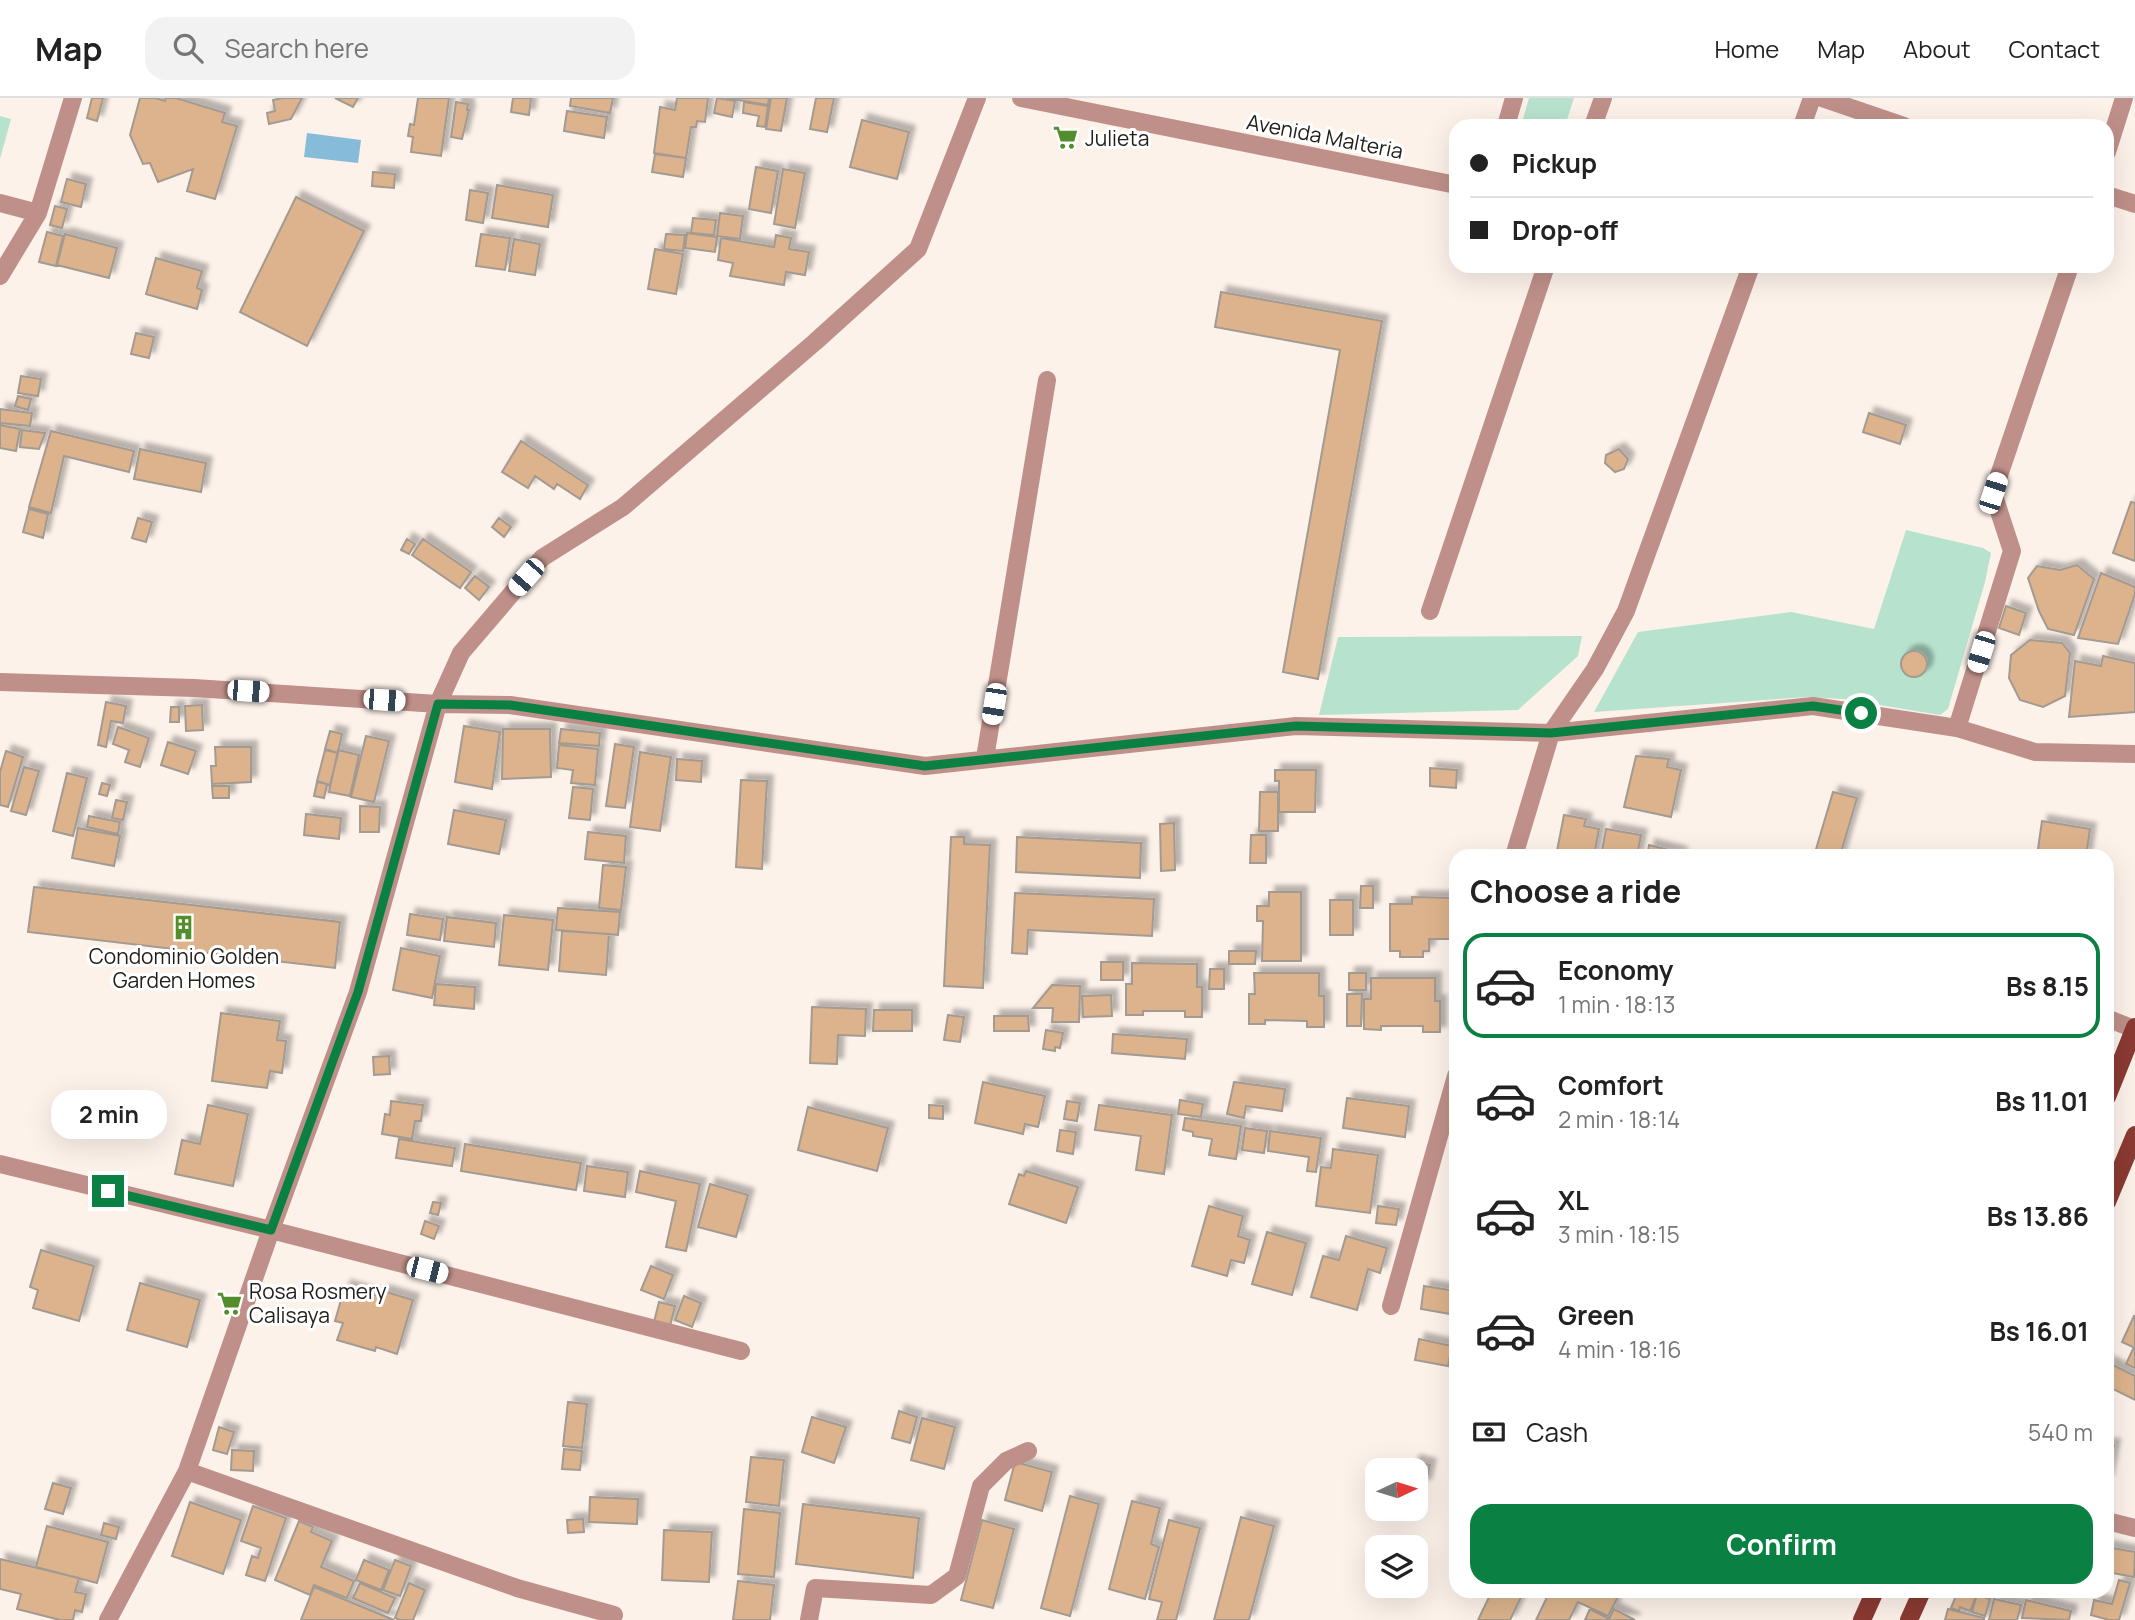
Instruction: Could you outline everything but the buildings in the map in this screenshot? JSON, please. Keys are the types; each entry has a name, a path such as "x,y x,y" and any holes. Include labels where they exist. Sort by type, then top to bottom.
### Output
{"main road":[{"path":"2114,1080 2135,1028"},
{"path":"2114,1186 2135,1137"},
{"path":"1862,1620 1872,1598"},
{"path":"1909,1620 1919,1598"}],"street":[{"path":"0,276 38,213 73,98"},
{"path":"108,1620 187,1471 358,992 438,704 461,653 542,558 623,507 815,342 918,249 977,98"},
{"name":"Avenida Malteria","path":"1021,98 1449,184"},
{"path":"1508,119 1514,98"},
{"path":"1595,119 1602,98"},
{"path":"1804,119 1812,98"},
{"path":"1822,98 1884,119"},
{"path":"2114,130 2124,98"},
{"path":"2114,197 2135,204"},
{"path":"0,203 38,213"},
{"path":"1430,611 1544,273"},
{"path":"1516,849 1551,733 1595,669 1626,611 1748,273"},
{"path":"1957,728 2012,551 1993,493 2068,273"},
{"path":"985,758 1046,380"},
{"path":"0,682 194,688 438,704 510,705 925,766 1296,726 1551,733 1813,706 1957,728 2035,752 2135,754"},
{"path":"2114,1021 2135,1028"},
{"path":"1391,1306 1449,1101"},
{"path":"0,1164 271,1230 741,1351"},
{"path":"809,1620 816,1588 931,1595 957,1576 981,1486 1006,1461 1028,1451"},
{"path":"187,1471 517,1588 614,1615"},
{"path":"2114,1523 2135,1528"}],"green space":[{"path":"1529,98 1574,98 1567,119 1523,119"},
{"path":"0,116 11,119 0,159"},
{"path":"1906,530 1983,548 1991,553 1948,709 1940,715 1843,699 1807,697 1594,712 1638,632 1791,612 1874,629"},
{"path":"1582,636 1578,656 1518,710 1319,715 1338,637"}],"water":[{"path":"307,133 361,140 358,163 304,157"}],"place":[{"name":"Julieta","path":"1065,138"},
{"name":"Condominio Golden Garden Homes","path":"184,927"},
{"name":"Rosa Rosmery Calisaya","path":"229,1303"}],"route":[{"path":"108,1191 271,1230 358,992 438,704 510,705 925,766 1296,726 1551,733 1813,706 1861,713"}]}
